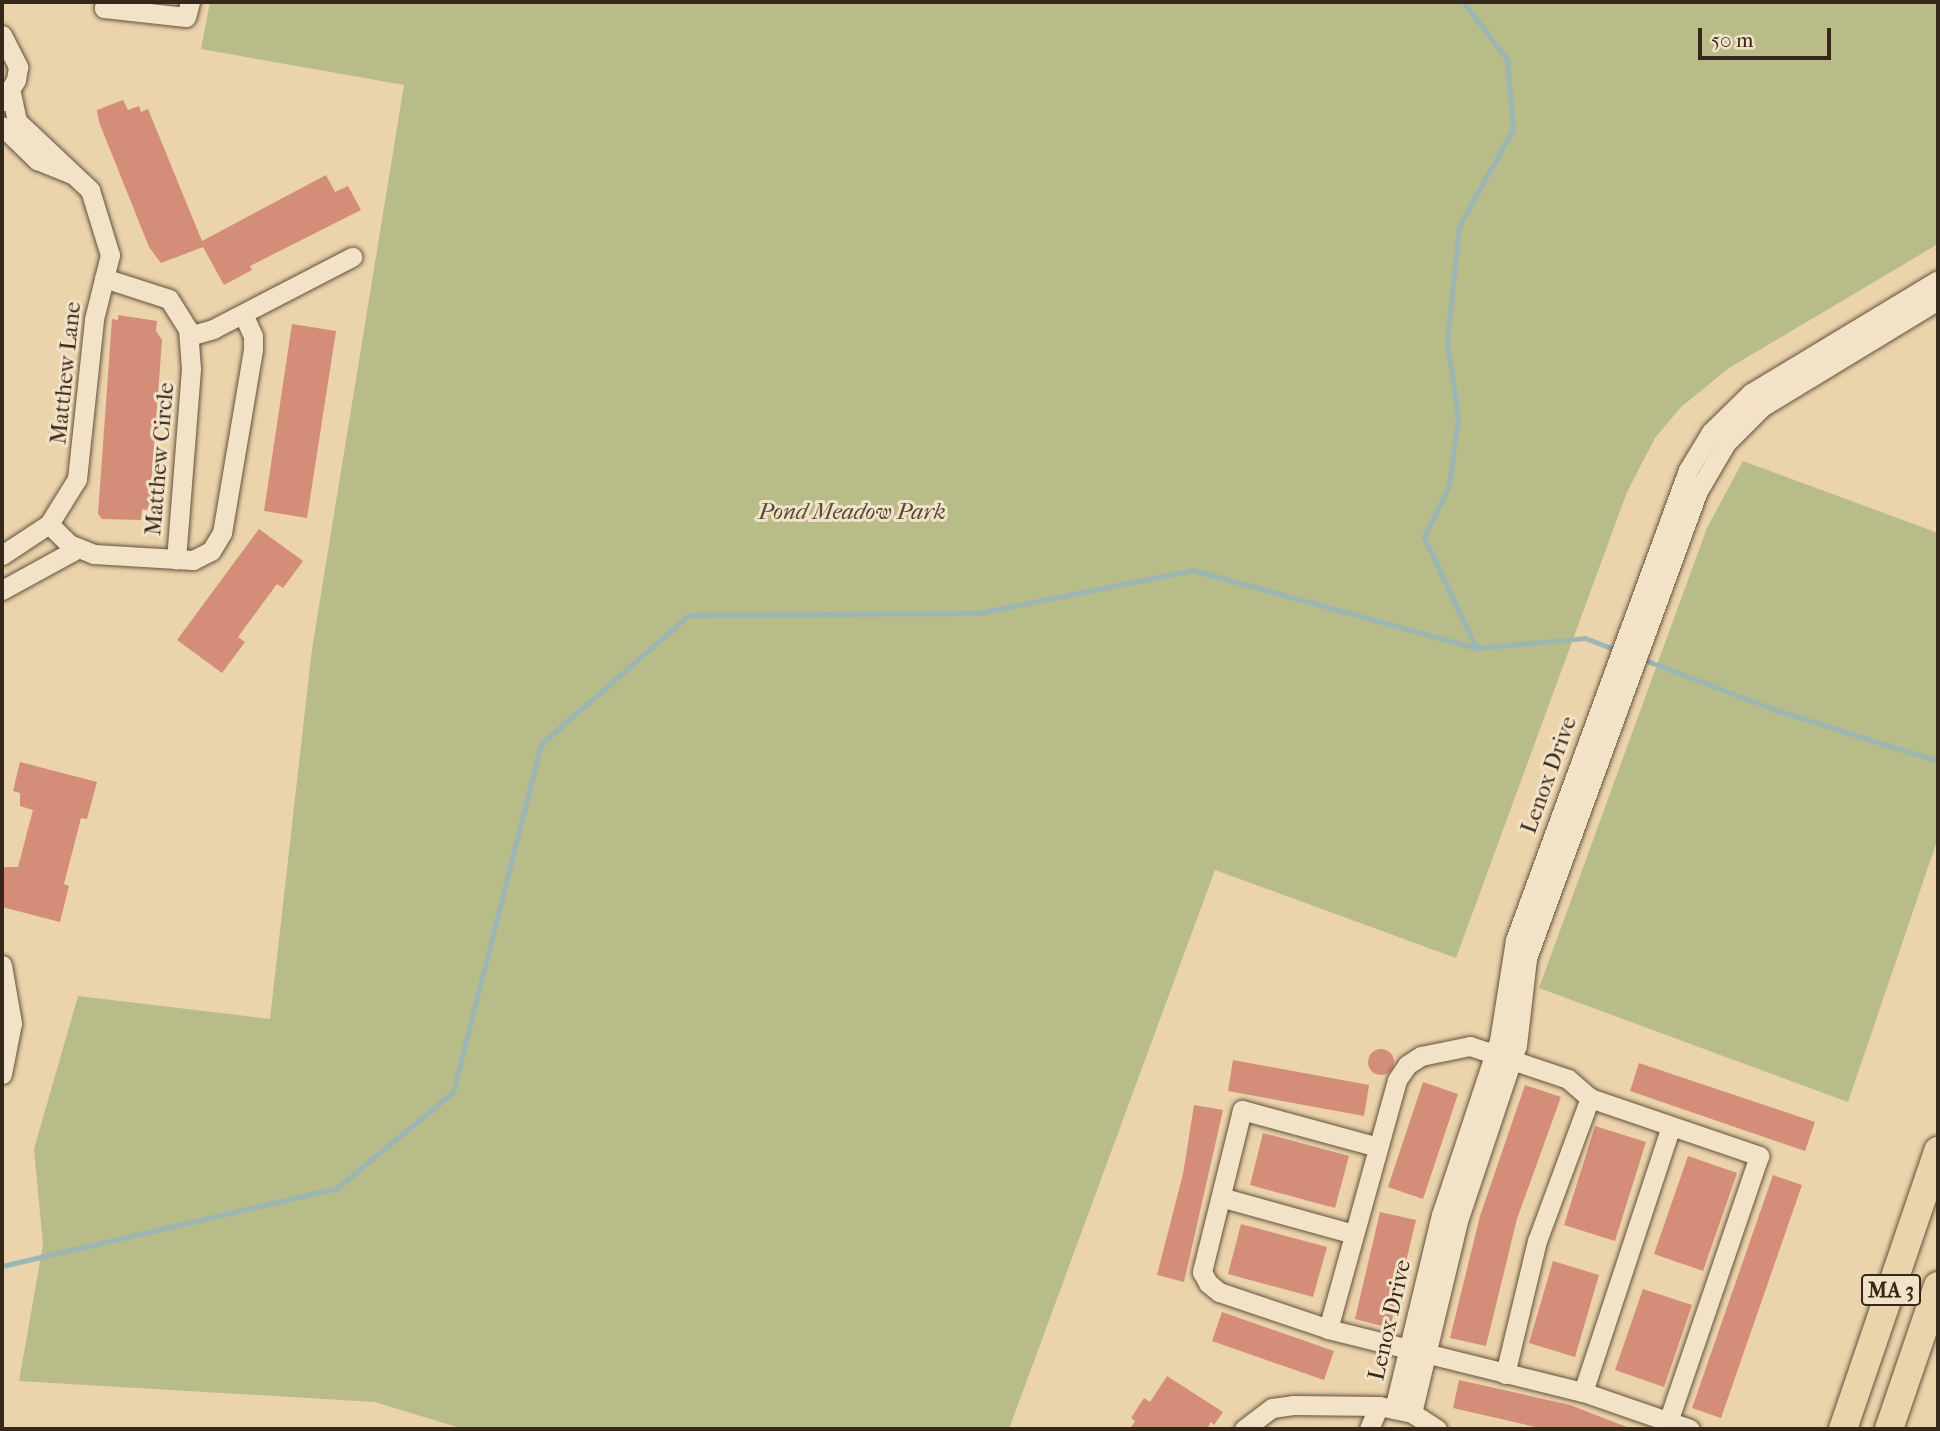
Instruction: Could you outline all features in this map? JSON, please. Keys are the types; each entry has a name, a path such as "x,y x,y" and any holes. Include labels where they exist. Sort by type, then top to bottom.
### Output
{"highway":[{"name":"MA 3","path":"1843,1429 1938,1151"},
{"name":"MA 3","path":"1889,1429 1938,1286"}],"street":[{"path":"105,2 104,8 186,17 190,2"},
{"path":"2,35 18,67 6,97"},
{"name":"Matthew Lane","path":"2,555 49,524 68,498 80,468 92,331 109,241 90,190 17,121 6,97"},
{"path":"2,126 37,160 73,174"},
{"path":"189,337 243,314 352,257"},
{"name":"Matthew Circle","path":"77,549 176,559 191,369 189,337 182,315 169,299 104,278"},
{"name":"Lenox Drive","path":"1369,1429 1411,1418 1417,1352 1504,1057 1510,954 1557,851 1683,507 1734,432 1796,375 1938,280"},
{"name":"Lenox Drive","path":"1796,375 1938,300"},
{"path":"176,559 206,556 222,533 253,349 251,331 243,314"},
{"path":"2,590 77,549 49,524"},
{"path":"2,965 12,1023 2,1074"},
{"path":"1328,1329 1397,1080 1407,1065 1459,1045 1504,1057 1568,1079 1590,1098 1759,1156 1668,1422"},
{"path":"1505,1374 1537,1241 1590,1098"},
{"path":"1378,1147 1242,1110 1224,1198 1202,1272 1208,1283 1219,1292 1328,1329 1583,1392 1690,1429"},
{"path":"1583,1392 1671,1126"},
{"path":"1224,1198 1354,1234"},
{"path":"1244,1429 1272,1408 1411,1418"}],"green space":[{"name":"Pond Meadow Park","path":"210,2 1938,2 1938,244 1729,368 1681,407 1655,438 1627,492 1456,958 1215,870 1009,1429 463,1429 375,1402 19,1381 43,1245 34,1149 78,996 270,1019 312,649 404,85 201,49"},
{"path":"1743,461 1938,533 1938,838 1848,1102 1539,988 1707,528"}],"building":[{"path":"123,100 128,110 139,106 141,112 148,109 202,241 326,175 335,192 348,186 361,210 250,266 252,270 224,285 203,247 161,263 149,247 99,122 97,110"},
{"path":"118,315 157,321 156,331 162,340 150,502 147,510 142,509 141,520 102,519 98,514 112,319 118,320"},
{"path":"292,324 336,331 307,518 264,511"},
{"path":"259,529 303,561 283,588 277,584 238,637 245,642 222,673 177,640"},
{"path":"20,762 97,782 87,819 81,818 64,884 69,886 60,922 2,907 2,867 18,867 33,810 20,806 20,793 13,791"},
{"path":"1381,1049 1390,1053 1394,1062 1390,1071 1381,1075 1372,1071 1368,1062 1372,1053"},
{"path":"1233,1060 1369,1085 1364,1116 1228,1091"},
{"path":"1639,1063 1815,1122 1805,1151 1630,1091"},
{"path":"1423,1082 1458,1094 1423,1199 1388,1187"},
{"path":"1525,1085 1561,1097 1517,1219 1486,1346 1450,1338 1480,1216"},
{"path":"1194,1105 1223,1110 1184,1282 1157,1275 1183,1174"},
{"path":"1595,1126 1646,1142 1615,1241 1564,1225"},
{"path":"1263,1133 1349,1156 1335,1208 1250,1185"},
{"path":"1688,1156 1737,1173 1703,1271 1654,1254"},
{"path":"1773,1175 1802,1185 1721,1418 1692,1408"},
{"path":"1380,1212 1416,1220 1390,1328 1355,1319"},
{"path":"1241,1224 1327,1247 1313,1297 1228,1274"},
{"path":"1553,1261 1599,1275 1575,1357 1529,1343"},
{"path":"1643,1289 1692,1305 1664,1387 1615,1370"},
{"path":"1222,1312 1334,1351 1324,1380 1212,1341"},
{"path":"1167,1376 1223,1412 1214,1425 1211,1422 1207,1429 1130,1429 1135,1421 1131,1418 1144,1398 1150,1402"},
{"path":"1459,1380 1570,1405 1632,1429 1544,1429 1453,1408"}],"waterway":[{"path":"1463,2 1507,59 1513,129 1459,226 1447,341 1458,417 1449,486 1424,537 1476,648"},
{"path":"2,1266 337,1188 453,1092 541,744 689,615 978,613 1193,570 1476,648 1585,638 1611,648"},
{"path":"1647,661 1776,710 1938,761"}]}
